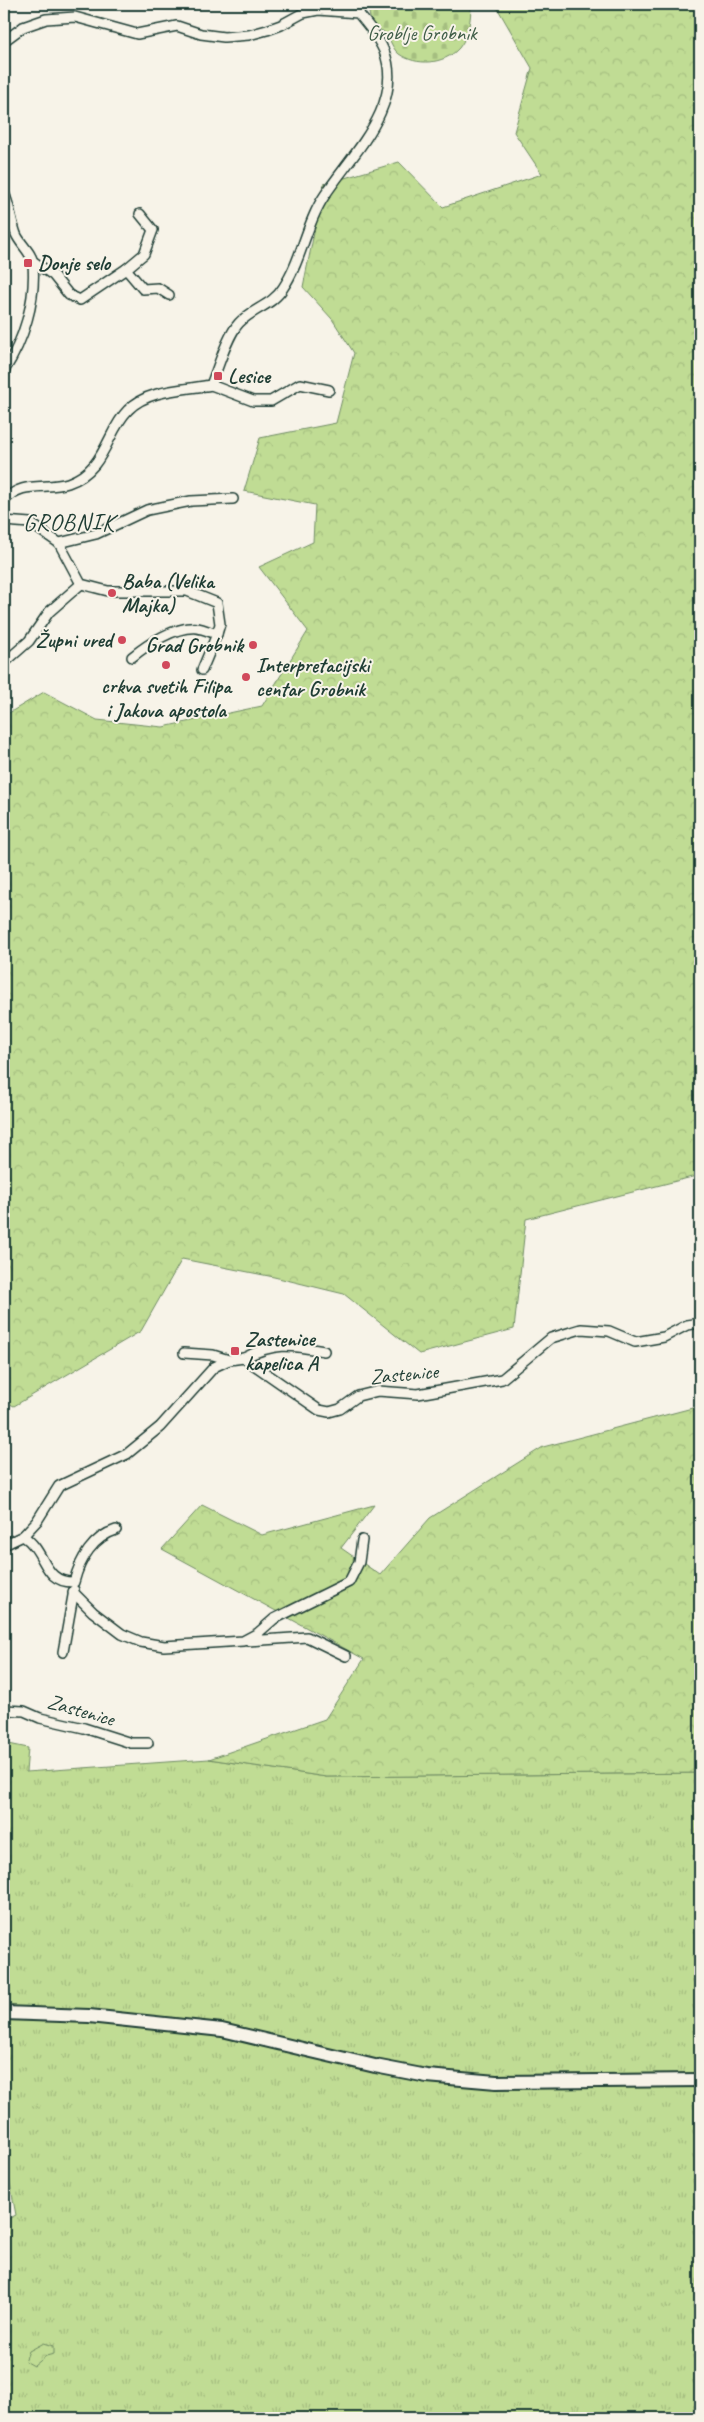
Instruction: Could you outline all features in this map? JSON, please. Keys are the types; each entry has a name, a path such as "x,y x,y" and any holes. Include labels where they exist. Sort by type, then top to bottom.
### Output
{"main road":[{"path":"4,2013 89,2016 222,2030 374,2066 428,2076 496,2082 700,2080"}],"street":[{"path":"358,13 363,4"},
{"path":"4,41 23,27 46,19 75,17 137,34 177,26 202,34 224,37 248,35 267,30 303,14 318,10 358,13 374,34 384,51 388,70 388,94 372,128 324,196 293,272 282,290 269,303 251,312 238,324 211,385"},
{"path":"4,193 16,234 34,262 53,275 69,294 80,300 126,269 144,254 152,230 140,214"},
{"path":"4,371 17,351 22,338 33,291 34,262"},
{"path":"126,269 143,289 158,288 169,295"},
{"path":"4,501 21,488 68,482 85,473 105,452 128,410 151,395 211,385 253,401 271,401 300,384 329,390"},
{"path":"59,543 96,534 147,510 191,501 232,498"},
{"path":"4,520 30,523 59,543 81,584 108,591 187,592 217,603 220,624 202,670"},
{"path":"4,663 29,641 48,612 81,584"},
{"path":"132,657 145,647 185,629 197,628 217,634"},
{"name":"Zastenice","path":"244,1358 319,1410 329,1412 340,1409 358,1396 378,1391 418,1394 502,1379 551,1338 581,1329 609,1331 635,1342 664,1337 687,1325 700,1323"},
{"path":"4,1546 23,1536 37,1521 58,1486 128,1454 160,1426 214,1367 230,1360 244,1358 264,1348 276,1345 324,1351"},
{"path":"184,1353 213,1355 230,1360"},
{"path":"62,1652 77,1569 98,1538 116,1530"},
{"path":"23,1536 32,1542 49,1572 57,1580 74,1582"},
{"path":"243,1641 258,1633 274,1619 348,1582 359,1562 362,1540"},
{"path":"73,1592 93,1612 122,1634 141,1642 164,1646 307,1637 346,1656"},
{"name":"Zastenice","path":"4,1710 24,1711 40,1718 84,1728 131,1743 148,1743"}],"green space":[{"name":"Groblje Grobnik","path":"369,4 471,4 469,27 465,38 453,54 438,61 413,61 399,54 386,34 375,27 370,17"},
{"path":"495,4 700,4 700,1175 526,1219 514,1329 419,1354 344,1294 274,1277 182,1259 141,1331 14,1406 4,1401 4,716 44,692 97,720 163,727 262,706 308,631 259,567 313,542 315,505 244,491 260,438 336,423 354,353 332,319 303,287 324,184 399,162 443,207 542,174 514,132 532,68"},
{"path":"700,1406 700,1773 326,1777 209,1759 325,1719 364,1659 162,1549 202,1505 262,1535 374,1505 341,1548 380,1575 430,1518 543,1447"},
{"path":"4,1743 28,1748 26,1772 209,1759 326,1777 700,1773 700,2074 489,2076 429,2071 362,2058 299,2041 220,2024 4,2008"},
{"path":"4,2017 82,2021 226,2036 373,2071 700,2085 700,2418 4,2418 4,2221 16,2215 4,2152"},
{"path":"44,2343 54,2346 54,2354 46,2356 34,2366 25,2361 29,2351"}],"place":[{"name":"Donje selo","path":"28,263"},
{"name":"Lesice","path":"218,376"},
{"name":"Baba (Velika Majka)","path":"112,593"},
{"name":"Župni ured","path":"122,640"},
{"name":"Grad Grobnik","path":"253,645"},
{"name":"crkva svetih Filipa i Jakova apostola","path":"166,665"},
{"name":"Interpretacijski centar Grobnik","path":"246,677"},
{"name":"Zastenice kapelica A","path":"235,1351"}],"district":[{"name":"GROBNIK","path":"69,522"}]}
